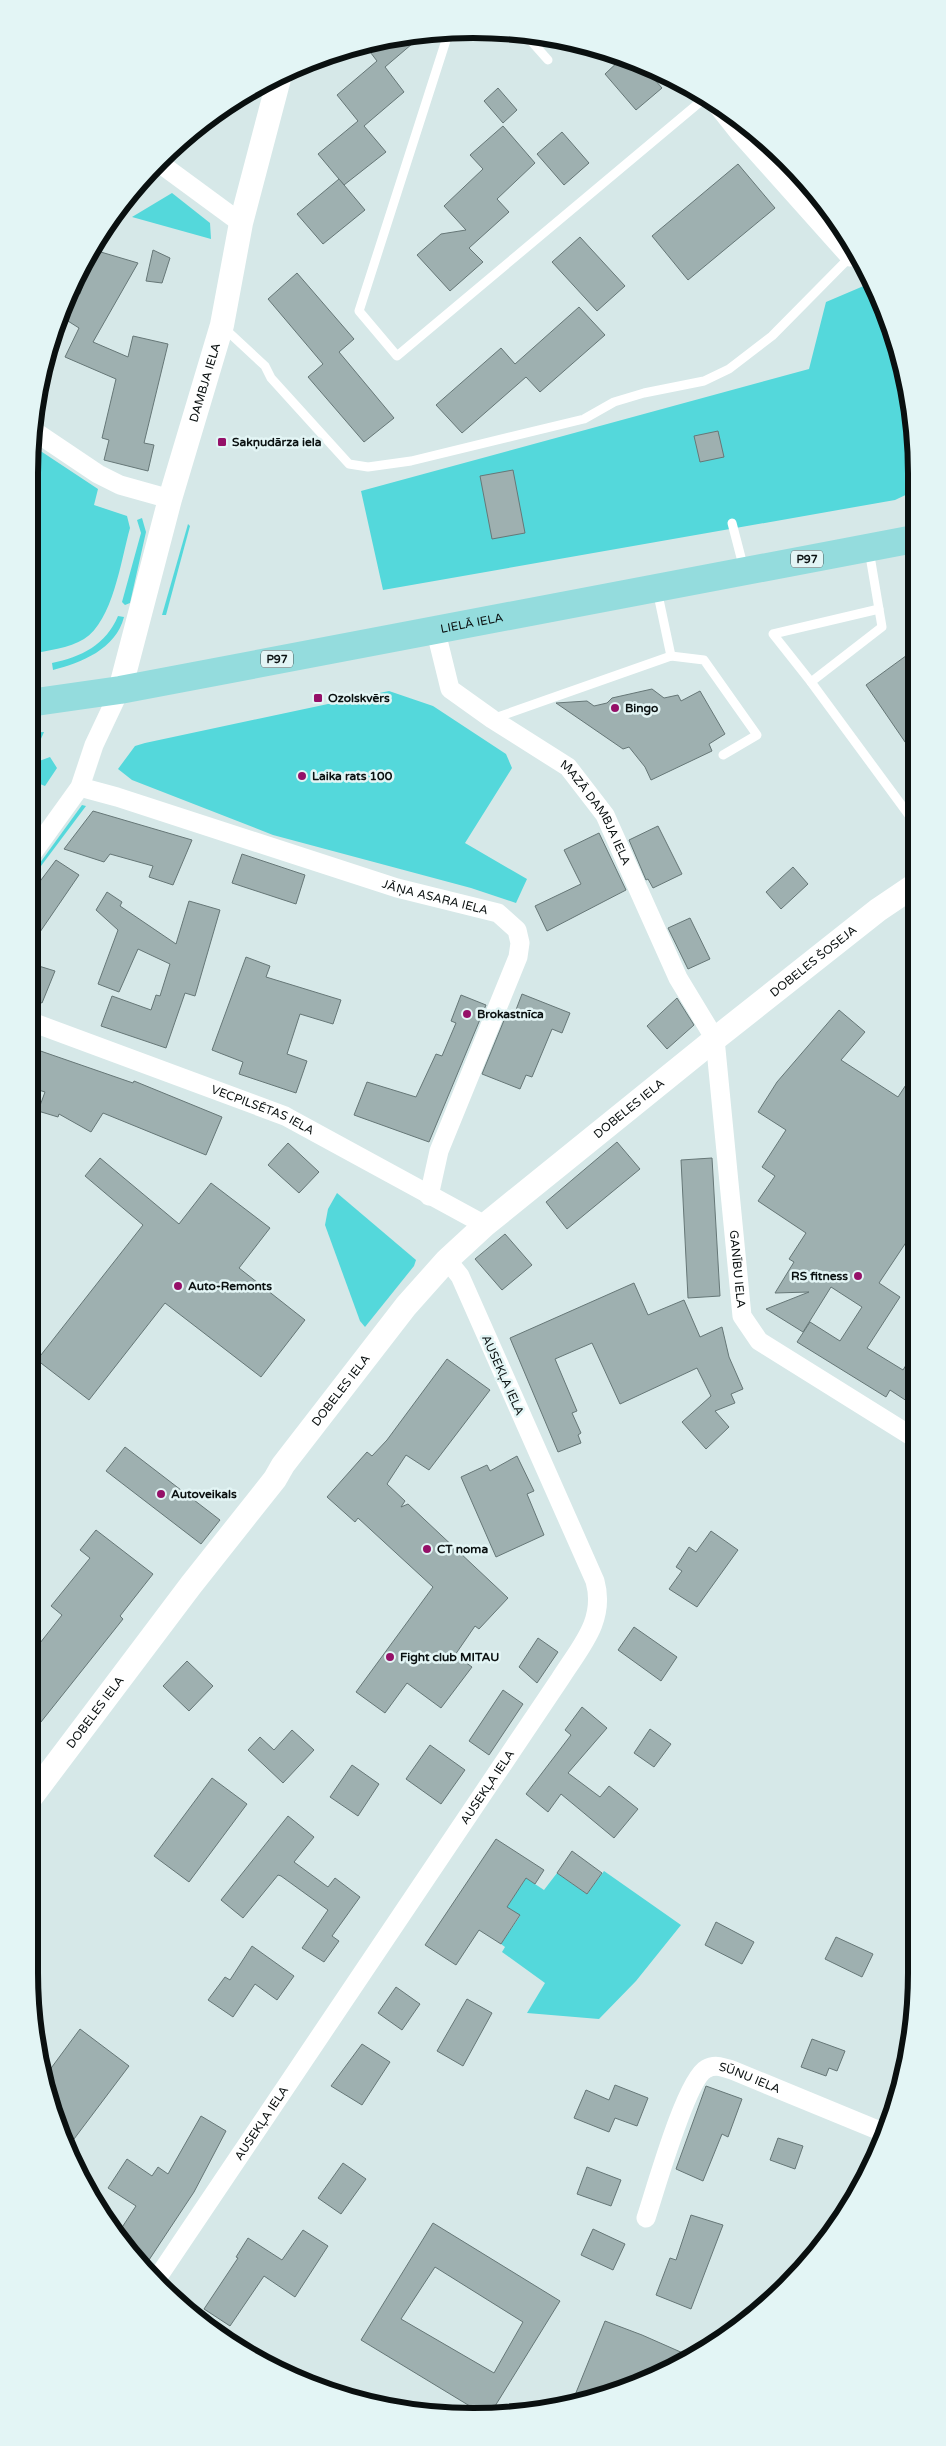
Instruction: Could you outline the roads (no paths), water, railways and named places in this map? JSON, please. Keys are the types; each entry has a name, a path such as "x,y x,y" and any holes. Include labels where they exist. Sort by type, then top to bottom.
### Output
{"main road":[{"name":"LIELĀ IELA","path":"38,702 120,690 435,628 908,540"}],"street":[{"name":"DAMBJA IELA","path":"120,690 170,499 222,325 241,223 278,83"},
{"path":"744,132 845,247"},
{"path":"164,166 241,223"},
{"path":"39,434 98,474 120,485 170,499"},
{"name":"MAZĀ DAMBJA IELA","path":"435,628 450,689 492,719 568,767 605,815 678,978 715,1039"},
{"path":"38,845 80,787 94,745 120,690"},
{"name":"JĀŅA ASARA IELA","path":"80,787 117,797 396,888 498,913 517,930 520,943 518,957 439,1151 429,1196"},
{"name":"DOBELES ŠOSEJA","path":"715,1039 878,910 908,890"},
{"name":"VECPILSĒTAS IELA","path":"38,1024 285,1116 485,1225"},
{"name":"DOBELES IELA","path":"38,1788 191,1585 275,1479 283,1465 406,1306 447,1260 485,1225 715,1039"},
{"name":"GANĪBU IELA","path":"715,1039 742,1316 759,1341 908,1434"},
{"name":"AUSEKĻA IELA","path":"159,2275 560,1679 591,1631 597,1617 599,1596 595,1581 460,1276 447,1260"},
{"name":"SŪNU IELA","path":"646,2218 684,2102 697,2078 705,2070 718,2066 732,2070 879,2130"}],"lane":[{"path":"447,38 359,311 396,356 700,102"},
{"path":"531,41 548,60"},
{"path":"222,325 265,366 271,378 349,464 368,467 411,460 584,419 614,402 637,395 704,381 729,370 772,336 851,258"},
{"path":"732,523 744,571"},
{"path":"811,682 882,627 869,547"},
{"path":"657,586 671,656"},
{"path":"880,609 773,634 811,682 908,814"},
{"path":"492,719 671,656 704,660 757,735 724,755"}],"place":[{"name":"Sakņudārza iela","path":"222,442"},
{"name":"Ozolskvērs","path":"318,698"},
{"name":"Bingo","path":"615,708"},
{"name":"Laika rats 100","path":"302,776"},
{"name":"Brokastnīca","path":"467,1014"},
{"name":"RS fitness","path":"858,1276"},
{"name":"Auto-Remonts","path":"178,1286"},
{"name":"Autoveikals","path":"161,1494"},
{"name":"CT noma","path":"427,1549"},
{"name":"Fight club MITAU","path":"390,1657"}]}
